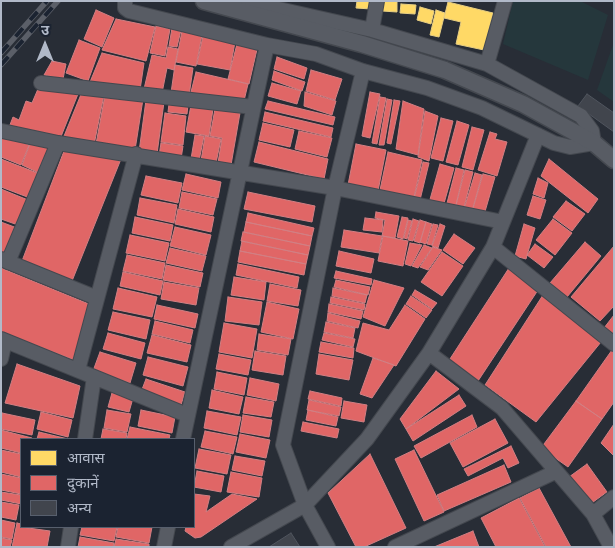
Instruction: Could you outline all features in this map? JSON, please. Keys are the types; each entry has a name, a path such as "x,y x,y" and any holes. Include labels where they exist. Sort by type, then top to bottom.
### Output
{"street":[{"path":"125,1 125,8 129,11 267,45 316,54 363,72 436,92 482,108 538,135 570,147 594,143"},
{"path":"204,1 362,44 445,70 523,104 594,143 614,160"},
{"path":"243,1 372,30 487,64 581,116 592,131 594,143"},
{"path":"372,30 376,1"},
{"path":"487,64 505,1"},
{"path":"183,438 267,45"},
{"path":"328,547 304,505 283,445 335,188 363,72"},
{"path":"41,83 253,107"},
{"path":"2,131 58,143 136,154 335,188 503,222"},
{"path":"231,547 304,505 367,439 429,353 493,247 538,135"},
{"path":"58,143 4,260 98,298"},
{"path":"78,370 136,154"},
{"path":"493,247 614,344"},
{"path":"1,359 3,340 187,415"},
{"path":"429,353 502,408 593,514 611,547"},
{"path":"85,438 94,377"},
{"path":"395,547 555,472"},
{"path":"593,514 614,496"},
{"path":"68,547 71,528"},
{"path":"164,547 168,528"}],"shaded area":[{"path":"513,1 580,1 608,15 588,80 503,44"},
{"path":"614,42 614,102 597,90"}],"building: आवास":[{"path":"357,1 372,1 371,9 356,8"},
{"path":"383,1 397,1 397,12 382,11"},
{"path":"448,2 493,13 484,50 456,44 461,22 444,18"},
{"path":"401,4 416,5 415,14 400,13"},
{"path":"420,7 434,11 431,24 417,20"},
{"path":"436,10 445,13 439,37 430,35"}],"building: दुकानें":[{"path":"96,10 114,18 102,47 84,39"},
{"path":"116,19 155,27 146,61 102,50"},
{"path":"156,26 170,29 165,56 150,53"},
{"path":"172,28 181,30 177,47 169,46"},
{"path":"182,31 202,35 196,66 176,62"},
{"path":"203,36 235,42 230,70 197,64"},
{"path":"79,40 100,48 88,81 66,73"},
{"path":"238,40 258,45 249,84 228,79"},
{"path":"168,47 178,49 174,70 167,68 162,93 144,89 152,55 166,58"},
{"path":"102,53 144,63 140,90 90,82"},
{"path":"277,57 307,68 304,79 274,69"},
{"path":"52,61 66,64 63,79 44,75"},
{"path":"175,65 193,68 189,96 171,93"},
{"path":"311,70 342,79 335,100 306,91"},
{"path":"274,71 305,82 302,91 272,80"},
{"path":"196,72 248,84 243,105 190,96"},
{"path":"272,83 301,91 297,104 268,96"},
{"path":"38,89 78,94 60,139 8,130 13,117 19,120 26,101 32,103"},
{"path":"82,92 104,95 94,145 62,141"},
{"path":"305,92 336,101 332,115 304,106"},
{"path":"370,92 380,94 370,138 362,136"},
{"path":"105,95 143,99 135,150 96,144"},
{"path":"380,97 386,98 377,144 372,143"},
{"path":"387,99 392,100 384,145 379,145"},
{"path":"146,100 164,102 157,154 139,152"},
{"path":"394,100 400,101 391,144 387,143"},
{"path":"268,101 335,117 333,125 265,109"},
{"path":"403,101 424,109 418,155 396,149"},
{"path":"169,104 188,105 187,114 168,112"},
{"path":"191,105 213,109 209,136 186,132"},
{"path":"215,109 240,113 231,165 218,163 222,138 210,136"},
{"path":"425,111 438,116 429,161 418,157"},
{"path":"265,112 333,128 331,137 263,121"},
{"path":"165,113 186,116 183,145 161,142"},
{"path":"441,118 453,121 443,161 431,158"},
{"path":"457,121 469,125 458,165 446,162"},
{"path":"263,123 294,130 290,147 259,140"},
{"path":"472,127 484,130 473,170 462,167"},
{"path":"299,131 332,138 327,157 295,149"},
{"path":"490,132 497,134 495,139 507,142 497,176 478,170"},
{"path":"1,134 29,145 21,165 1,157"},
{"path":"195,135 204,136 199,161 191,159"},
{"path":"205,136 221,139 216,163 201,161"},
{"path":"31,141 49,148 39,173 22,165"},
{"path":"259,142 328,159 324,179 254,162"},
{"path":"161,143 183,146 181,159 159,156"},
{"path":"356,144 386,150 378,191 348,185"},
{"path":"64,151 121,159 72,281 22,261"},
{"path":"388,152 422,160 414,197 380,190"},
{"path":"1,159 40,174 30,198 1,187"},
{"path":"549,159 598,199 588,213 541,176"},
{"path":"423,162 429,163 420,200 414,199"},
{"path":"440,164 454,168 443,207 429,203"},
{"path":"456,168 464,170 455,209 446,207"},
{"path":"465,170 473,172 463,211 455,209"},
{"path":"475,173 482,175 472,211 464,209"},
{"path":"186,174 221,182 218,198 182,190"},
{"path":"483,174 495,177 484,215 472,212"},
{"path":"146,176 182,183 178,203 141,195"},
{"path":"538,178 548,183 544,198 533,194"},
{"path":"1,189 28,200 18,225 1,219"},
{"path":"182,192 217,199 213,215 179,208"},
{"path":"248,192 315,206 312,222 244,209"},
{"path":"533,196 546,200 540,219 527,215"},
{"path":"140,198 177,205 174,223 137,215"},
{"path":"566,201 585,214 572,231 553,217"},
{"path":"178,209 214,217 211,232 175,224"},
{"path":"376,212 399,216 395,238 382,236 385,220 375,218"},
{"path":"248,213 314,228 312,236 246,222"},
{"path":"135,217 173,225 170,241 132,233"},
{"path":"402,217 408,218 403,239 397,237"},
{"path":"365,218 383,220 382,232 363,230"},
{"path":"413,219 419,221 413,241 408,240"},
{"path":"553,219 572,233 555,255 536,240"},
{"path":"408,220 412,221 407,239 404,238"},
{"path":"420,220 426,222 420,243 414,241"},
{"path":"1,222 17,228 8,256 1,254"},
{"path":"246,222 312,236 310,246 244,232"},
{"path":"426,222 432,224 426,244 420,242"},
{"path":"433,224 438,225 432,245 427,244"},
{"path":"440,224 445,226 438,248 432,246"},
{"path":"524,224 535,228 526,259 515,256"},
{"path":"175,227 211,235 206,255 170,246"},
{"path":"344,230 382,236 379,253 341,247"},
{"path":"243,232 310,246 308,255 241,241"},
{"path":"454,234 475,248 463,264 443,250"},
{"path":"130,235 169,243 165,261 126,253"},
{"path":"383,236 408,241 403,266 378,261"},
{"path":"242,241 308,255 306,264 240,251"},
{"path":"585,242 601,256 567,297 550,283"},
{"path":"410,243 422,245 411,266 405,264"},
{"path":"535,244 553,257 544,268 527,255"},
{"path":"424,245 432,248 418,268 412,266"},
{"path":"614,246 614,306 600,321 571,297"},
{"path":"433,247 442,250 428,270 420,267"},
{"path":"170,248 206,256 202,271 166,263"},
{"path":"240,251 306,264 304,275 238,262"},
{"path":"339,251 374,259 371,273 336,266"},
{"path":"442,252 463,266 442,296 421,282"},
{"path":"127,255 165,263 162,279 123,271"},
{"path":"238,264 299,277 297,288 236,275"},
{"path":"166,265 203,273 200,287 163,280"},
{"path":"1,268 89,304 74,360 1,332"},
{"path":"509,268 540,287 478,381 448,362"},
{"path":"336,271 372,279 371,285 334,278"},
{"path":"123,272 163,281 160,295 120,286"},
{"path":"234,277 266,282 264,300 231,295"},
{"path":"336,280 370,287 368,295 334,287"},
{"path":"374,280 404,288 385,326 363,317"},
{"path":"164,282 199,288 196,305 161,299"},
{"path":"270,284 301,290 298,306 267,301"},
{"path":"118,288 157,297 152,317 113,309"},
{"path":"333,288 367,295 365,303 332,296"},
{"path":"415,290 437,303 432,309 412,295"},
{"path":"543,295 601,342 536,422 485,385"},
{"path":"411,296 432,310 426,318 406,304"},
{"path":"228,297 262,302 259,325 225,321"},
{"path":"331,297 365,304 364,310 330,303"},
{"path":"267,302 299,309 293,339 261,332"},
{"path":"329,304 363,311 361,319 328,312"},
{"path":"157,305 198,314 195,328 154,319"},
{"path":"405,305 425,319 396,366 356,351 363,323 389,330"},
{"path":"113,312 150,320 146,339 108,330"},
{"path":"328,313 360,321 358,328 327,321"},
{"path":"614,315 614,336 604,328"},
{"path":"155,321 193,330 190,343 152,334"},
{"path":"326,322 355,328 353,338 324,332"},
{"path":"224,323 257,329 252,358 219,352"},
{"path":"108,333 145,343 141,359 103,349"},
{"path":"324,333 355,339 353,347 322,340"},
{"path":"259,334 291,339 288,355 257,350"},
{"path":"152,335 191,345 187,362 147,353"},
{"path":"321,342 354,348 353,358 319,352"},
{"path":"612,350 614,351 614,402 602,419 576,401"},
{"path":"255,351 286,356 283,375 252,370"},
{"path":"100,352 136,363 130,383 93,371"},
{"path":"219,354 251,360 248,375 216,369"},
{"path":"319,354 353,360 349,380 316,374"},
{"path":"148,357 188,367 183,386 143,375"},
{"path":"373,358 394,365 372,398 360,394"},
{"path":"17,364 80,386 73,418 5,403"},
{"path":"436,371 459,389 406,429 400,419"},
{"path":"217,372 247,378 244,395 214,389"},
{"path":"250,378 279,384 276,401 247,395"},
{"path":"146,379 185,392 181,405 141,392"},
{"path":"212,390 243,397 239,414 209,408"},
{"path":"310,391 342,398 341,406 308,399"},
{"path":"112,393 133,398 129,412 108,407"},
{"path":"459,395 466,406 413,441 406,429"},
{"path":"246,397 274,402 271,417 243,413"},
{"path":"309,400 341,407 339,416 307,410"},
{"path":"344,401 367,405 364,422 341,418"},
{"path":"576,401 602,419 568,467 541,448"},
{"path":"107,410 131,414 127,432 104,428"},
{"path":"141,410 175,417 172,433 138,426"},
{"path":"308,410 338,417 336,426 306,420"},
{"path":"207,411 241,417 237,435 204,428"},
{"path":"41,412 72,420 68,437 37,429"},
{"path":"2,413 35,420 32,435 1,429"},
{"path":"243,415 272,420 269,437 240,432"},
{"path":"472,415 477,427 421,458 414,446"},
{"path":"495,419 508,443 463,467 450,443"},
{"path":"303,422 339,429 337,438 301,431"},
{"path":"614,424 614,456 601,443"},
{"path":"130,427 170,435 169,438 127,438"},
{"path":"103,429 127,433 126,438 101,438"},
{"path":"1,430 32,438 20,438 20,453 1,448"},
{"path":"205,431 237,437 233,454 201,447"},
{"path":"39,432 64,438 37,438"},
{"path":"240,434 270,440 266,458 236,452"},
{"path":"511,446 519,463 508,468 503,458 468,476 464,469"},
{"path":"199,449 231,455 227,474 195,468"},
{"path":"1,450 20,454 20,477 1,472"},
{"path":"414,450 444,512 424,521 395,459"},
{"path":"370,454 406,528 364,547 356,547 328,493"},
{"path":"235,456 265,461 262,476 232,470"},
{"path":"587,464 607,492 589,505 569,477"},
{"path":"504,465 511,482 444,511 437,495"},
{"path":"197,471 224,476 221,492 195,487"},
{"path":"231,472 262,478 259,497 227,492"},
{"path":"1,474 20,478 20,494 1,490"},
{"path":"539,488 571,547 546,547 520,498"},
{"path":"1,492 20,495 20,504 1,500"},
{"path":"195,494 210,496 206,512 232,494 257,499 201,537 195,538 185,531 186,528 195,528"},
{"path":"519,498 545,547 496,547 481,518"},
{"path":"1,502 19,505 16,520 1,517"},
{"path":"1,520 15,523 12,539 1,537"},
{"path":"17,523 20,524 20,528 50,531 47,547 12,547"},
{"path":"82,528 117,528 114,541 80,535"},
{"path":"118,528 152,528 149,543 116,537"},
{"path":"473,531 479,547 434,547"},
{"path":"80,537 114,543 113,547 78,547"},
{"path":"1,538 12,540 10,547 1,547"},
{"path":"116,539 149,544 149,547 114,547"}],"building: अन्य":[{"path":"587,94 614,113 614,132 578,106"},
{"path":"291,533 300,547 269,547"}],"railway":[{"path":"1,53 47,1"},
{"path":"1,65 58,1"}]}
